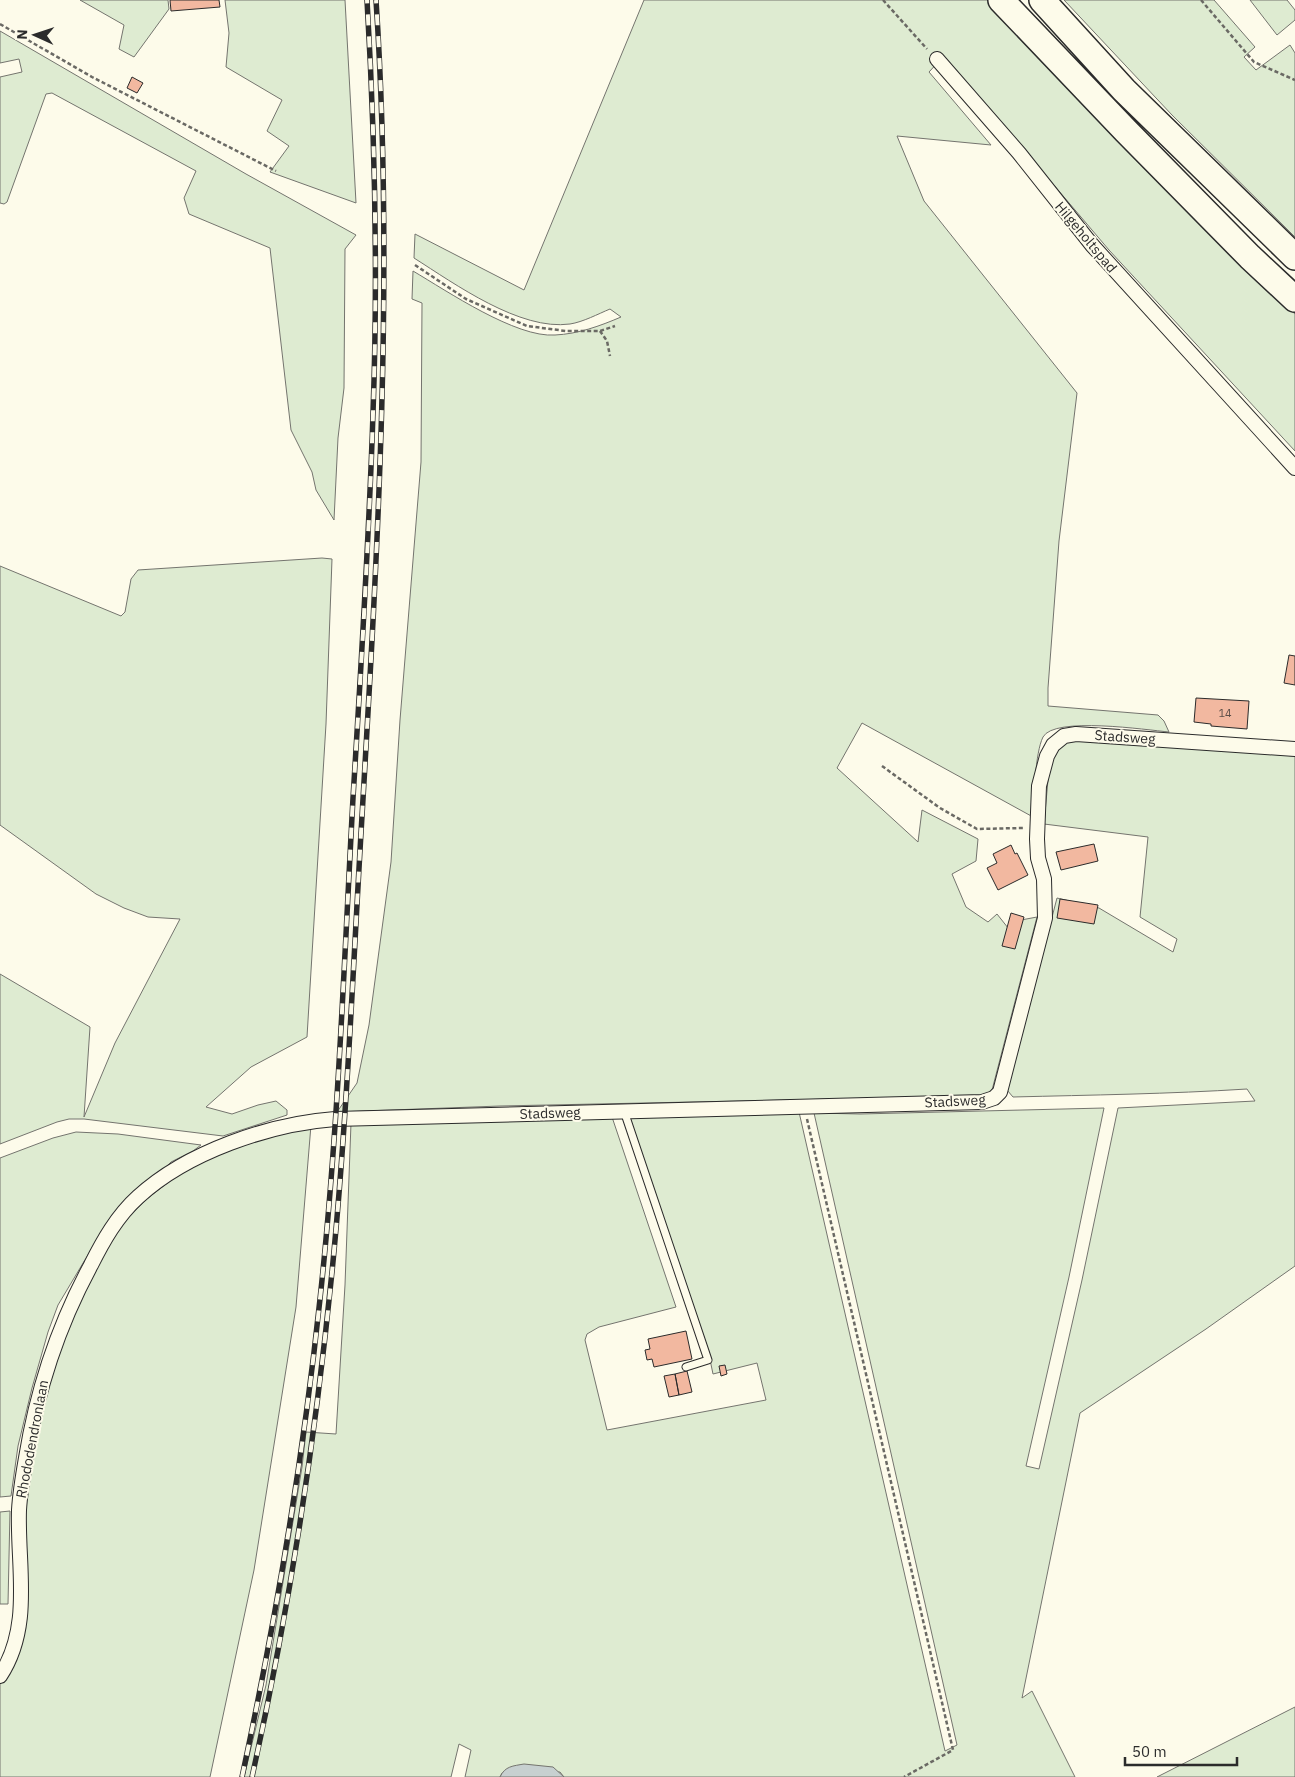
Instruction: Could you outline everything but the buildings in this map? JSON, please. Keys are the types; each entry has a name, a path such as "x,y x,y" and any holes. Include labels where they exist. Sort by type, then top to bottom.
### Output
{"highway":[{"path":"1001,0 1126,132 1250,257 1295,298"},
{"path":"1042,0 1124,90 1295,257"}],"street":[{"name":"Hilgeholtspad","path":"936,59 1019,153 1092,245 1295,468"},
{"name":"Stadsweg","path":"335,1119 982,1102 994,1098 1000,1092 1045,918 1044,878 1038,858 1039,786 1047,756 1053,745 1064,736 1076,734 1295,749"},
{"name":"Rhododendronlaan","path":"0,1676 6,1667 20,1619 22,1594 19,1510 36,1404 57,1337 73,1298 99,1249 120,1216 137,1198 160,1180 192,1161 259,1133 308,1121 335,1119"}],"lane":[{"path":"624,1111 708,1360 686,1367"}],"path":[{"path":"883,0 936,59"},
{"path":"1201,0 1254,62 1295,80"},
{"path":"0,24 92,77 276,171"},
{"path":"415,265 466,298 527,326 566,331 600,331 615,326"},
{"path":"600,331 607,341 610,356"},
{"path":"882,766 940,808 977,829 1038,828"},
{"path":"804,1106 953,1750 904,1777"}],"green space":[{"path":"80,0 168,0 169,9 134,57 119,49 124,25"},
{"path":"225,0 345,0 356,203 270,172 289,146 267,131 282,100 226,67 229,33"},
{"path":"644,0 989,0 1271,292 1295,314 1295,451 1109,250 1030,157 941,59 929,72 991,145 897,136 924,201 1077,393 1059,541 1048,706 1158,715 1164,721 1169,732 1102,726 1064,727 1051,731 1043,737 1040,744 1035,776 1033,817 862,723 837,768 918,842 922,810 978,839 976,861 952,874 966,907 988,922 997,914 1016,938 1021,920 1037,917 991,1094 981,1096 500,1106 337,1112 357,1083 369,1025 391,862 400,720 421,462 422,303 412,299 413,271 482,312 521,329 539,334 572,333 621,317 610,309 575,323 551,324 509,313 468,292 414,258 415,234 524,290"},
{"path":"1064,0 1214,0 1255,47 1244,57 1256,70 1290,45 1295,53 1295,237 1172,115"},
{"path":"1250,0 1287,0 1295,10 1295,20 1277,35"},
{"path":"0,31 246,174 356,235 345,249 344,388 338,438 334,520 316,490 312,472 291,430 270,248 189,214 184,198 196,171 52,93 46,94 7,202 4,204 0,203 0,77 22,72 19,59 0,63"},
{"path":"322,558 332,559 326,724 307,1037 251,1067 206,1107 232,1114 276,1101 287,1110 287,1115 223,1136 84,1119 69,1119 0,1144 0,974 90,1027 84,1117 115,1043 180,919 148,917 96,894 0,825 0,566 121,616 125,612 131,579 138,570"},
{"path":"1071,739 1295,756 1295,1266 1206,1329 1080,1413 1022,1698 1032,1691 1075,1777 564,1777 560,1772 502,1773 500,1777 465,1777 471,1750 459,1744 451,1777 244,1777 266,1685 302,1467 306,1432 336,1434 345,1285 351,1123 612,1117 676,1307 599,1327 587,1334 585,1340 607,1430 766,1400 757,1363 713,1374 708,1350 692,1310 684,1278 627,1117 799,1112 945,1751 957,1745 814,1113 860,1114 1104,1108 1069,1277 1026,1466 1039,1469 1082,1280 1118,1108 1255,1101 1247,1089 1013,1097 1007,1090 1057,898 1099,908 1173,952 1177,939 1140,917 1148,837 1044,824 1050,758 1054,750"},
{"path":"311,1125 296,1307 254,1570 210,1777 0,1777 0,1681 15,1644 24,1488 39,1408 73,1297 127,1218 170,1181 198,1162 234,1145"},
{"path":"76,1132 118,1134 201,1145 171,1162 104,1228 58,1305 32,1388 18,1446 11,1496 0,1497 0,1158 53,1138"},
{"path":"10,1511 8,1604 0,1604 0,1512"},
{"path":"1295,1707 1295,1777 1157,1777"}],"shaded area":[{"path":"524,1764 553,1767 564,1777 500,1777 507,1769"}],"railway":[{"path":"242,1777 277,1599 297,1479 320,1299 336,1112 367,557 375,361 375,206 367,0"},
{"path":"252,1777 278,1652 309,1463 332,1272 342,1158 373,612 382,408 384,204 376,0"}]}
